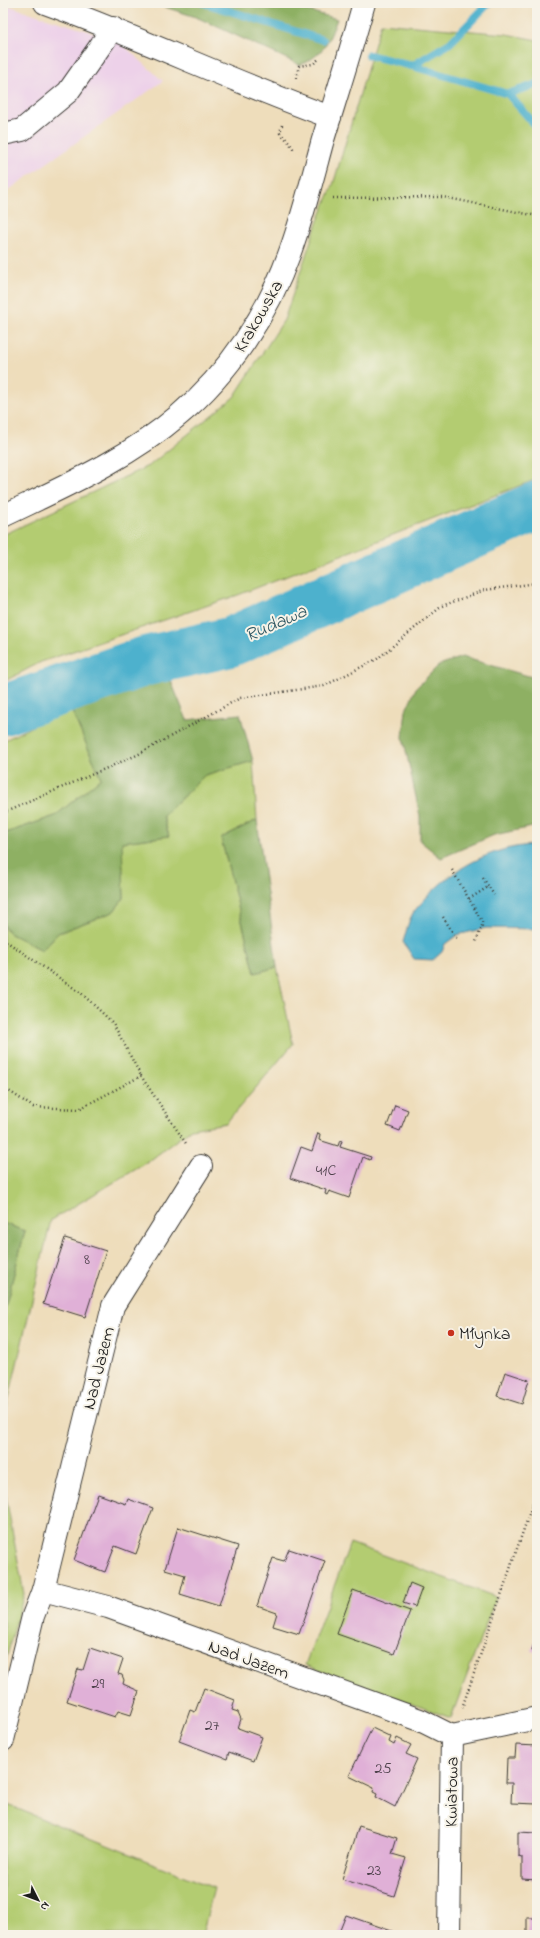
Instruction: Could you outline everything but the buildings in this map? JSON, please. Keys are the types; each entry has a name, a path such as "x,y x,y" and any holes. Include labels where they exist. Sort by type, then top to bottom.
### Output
{"street":[{"path":"45,3 113,28 288,102 330,117"},
{"name":"Krakowska","path":"3,516 64,487 132,450 174,420 205,391 234,357 266,305 290,253 364,3"},
{"path":"3,134 22,130 68,92 113,28"},
{"name":"Nad Jazem","path":"3,1740 33,1616 42,1590 113,1306 201,1166"},
{"name":"Nad Jazem","path":"42,1590 108,1607 420,1720 452,1736"},
{"name":"Kwiatowa","path":"449,1935 452,1736 537,1718"}],"path":[{"path":"282,126 280,133 289,142 295,152"},
{"path":"307,197 443,197 537,216"},
{"path":"3,813 137,755 240,698 324,686 377,659 442,606 485,590 537,583"},
{"path":"452,870 483,923 476,942"},
{"path":"483,878 494,895"},
{"path":"469,899 488,887"},
{"path":"443,917 457,939"},
{"path":"3,939 81,993 113,1023 141,1076 201,1166"},
{"path":"3,1088 34,1107 79,1109 141,1076"},
{"path":"452,1736 537,1491"}],"shaded area":[{"path":"3,4 119,41 163,81 3,194"}],"green space":[{"path":"152,3 281,3 337,19 328,41 320,52 315,57 300,65 196,17"},
{"path":"381,23 506,34 537,40 537,479 238,595 41,662 3,682 3,535 150,465 234,397 284,320 317,223 333,185"},
{"path":"462,657 532,677 537,681 537,826 494,835 441,858 420,841 420,816 403,737 406,710 416,688 439,665"},
{"path":"168,674 187,720 240,714 253,761 205,775 163,816 169,836 122,842 124,898 113,912 58,933 42,950 9,933 3,924 3,834 55,816 101,778 70,707"},
{"path":"70,707 101,778 55,816 3,834 3,741"},
{"path":"253,761 257,820 221,838 255,973 277,967 293,1044 226,1123 191,1129 148,1162 51,1220 3,1423 3,1316 25,1231 3,1223 3,924 9,933 42,950 58,933 113,912 124,898 121,842 169,836 163,816 205,775"},
{"path":"257,820 277,967 255,973 221,838"},
{"path":"3,1223 25,1231 3,1316"},
{"path":"3,1481 24,1594 3,1670"},
{"path":"350,1543 496,1597 451,1718 305,1665"},
{"path":"3,1803 214,1888 202,1935 3,1935"}],"water":[{"path":"533,845 537,846 537,929 486,928 457,935 445,944 442,952 433,960 414,959 403,942 407,927 414,911 436,888 448,878 474,861 503,850"}],"waterway":[{"path":"204,3 323,40"},
{"path":"369,55 412,66 450,43 489,3"},
{"path":"412,66 508,94 537,127"},
{"path":"508,94 537,84"},
{"name":"Rudawa","path":"3,710 146,661 230,642 537,506"}],"place":[{"name":"Młynka","path":"451,1333"}]}
